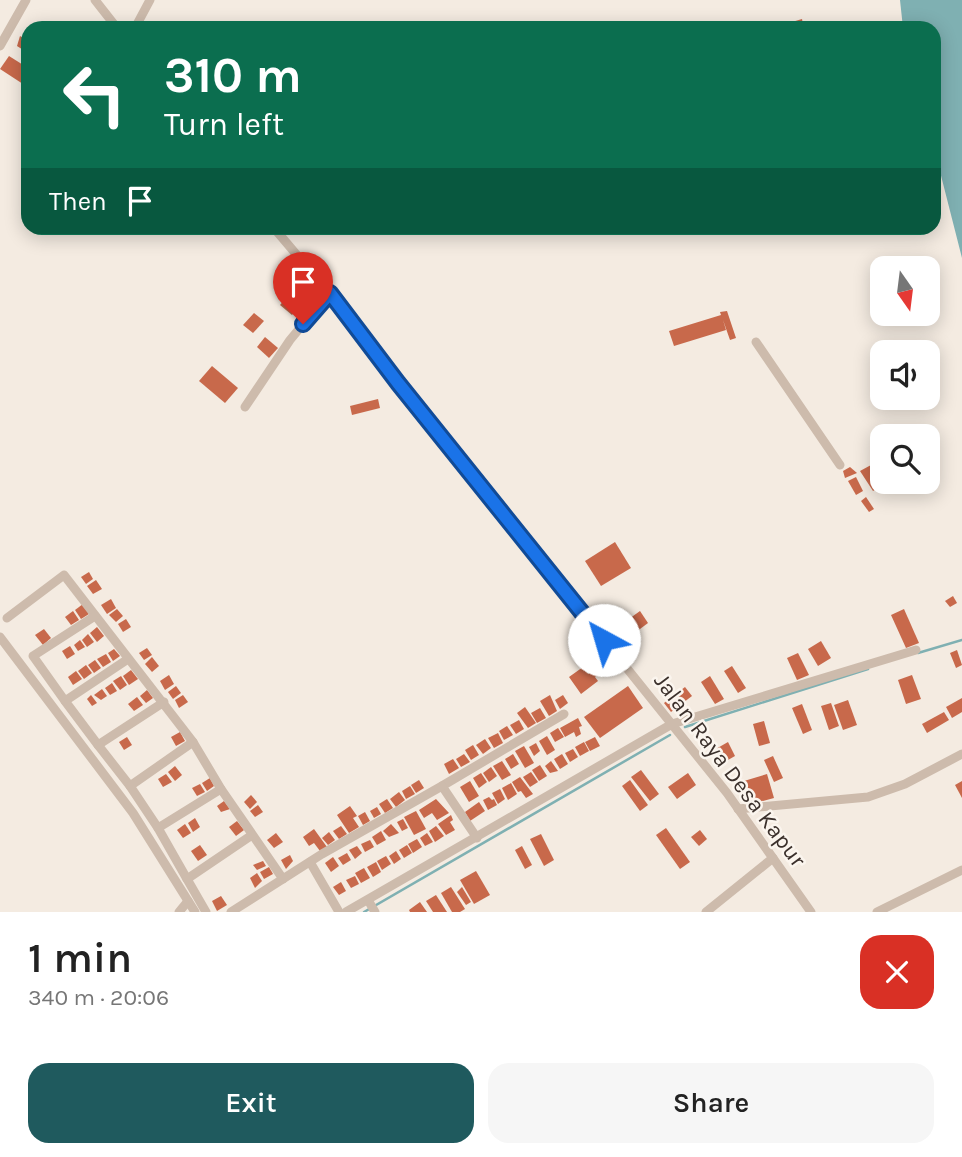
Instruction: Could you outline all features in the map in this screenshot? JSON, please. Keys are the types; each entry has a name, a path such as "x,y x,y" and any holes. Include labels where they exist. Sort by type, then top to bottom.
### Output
{"street":[{"path":"0,46 26,0"},
{"path":"94,0 111,21"},
{"path":"139,21 150,0"},
{"name":"Jalan Raya Desa Kapur","path":"280,235 330,293 398,383 672,724 738,809 806,910"},
{"path":"245,407 289,340 330,293"},
{"path":"755,342 840,466"},
{"path":"7,618 64,575 193,742 221,789 283,879"},
{"path":"95,616 33,656 130,786 158,828 206,912"},
{"path":"0,636 133,813 195,912"},
{"path":"346,912 672,724 916,650"},
{"path":"65,701 128,659"},
{"path":"98,744 164,702"},
{"path":"231,912 310,862 564,714"},
{"path":"130,786 193,742"},
{"path":"738,809 869,797 905,784 962,754"},
{"path":"442,786 477,838"},
{"path":"158,828 221,789"},
{"path":"187,879 252,835"},
{"path":"706,912 773,858"},
{"path":"310,862 339,912"},
{"path":"877,912 962,870"},
{"path":"368,900 375,912"},
{"path":"179,912 188,901"}],"water":[{"path":"900,0 962,0 962,258 941,176 941,21 902,21"}],"building":[{"path":"9,56 21,64 21,83 0,69"},
{"path":"305,277 323,292 309,309 302,303 292,315 280,305"},
{"path":"727,311 736,338 730,340 723,320 726,330 674,346 669,331"},
{"path":"254,313 264,321 253,333 243,325"},
{"path":"265,337 278,348 269,358 257,347"},
{"path":"212,366 238,388 225,403 199,381"},
{"path":"378,399 380,408 352,415 350,406"},
{"path":"870,466 870,486 860,471"},
{"path":"850,467 857,473 845,478 843,471"},
{"path":"856,477 863,491 856,495 848,481"},
{"path":"866,497 874,509 869,512 861,501"},
{"path":"615,542 631,568 601,586 585,561"},
{"path":"89,572 93,579 86,584 81,577"},
{"path":"96,580 102,589 93,594 87,586"},
{"path":"953,596 957,603 950,607 945,601"},
{"path":"111,599 116,608 107,614 101,605"},
{"path":"83,604 89,614 81,619 75,610"},
{"path":"117,609 123,616 116,622 109,615"},
{"path":"904,609 919,643 906,648 891,615"},
{"path":"73,611 79,620 71,625 65,617"},
{"path":"640,611 648,623 624,641 615,629"},
{"path":"126,619 131,627 123,632 118,624"},
{"path":"97,627 104,636 97,642 90,633"},
{"path":"44,629 51,638 43,645 35,635"},
{"path":"88,634 94,642 87,647 82,640"},
{"path":"80,640 85,647 78,651 74,645"},
{"path":"821,641 831,658 818,666 808,649"},
{"path":"70,646 75,654 67,659 62,651"},
{"path":"147,648 152,655 144,660 139,653"},
{"path":"114,649 120,656 113,661 108,653"},
{"path":"957,650 962,665 956,668 950,653"},
{"path":"798,653 809,675 797,680 787,658"},
{"path":"106,654 111,662 103,667 97,659"},
{"path":"152,657 159,666 152,672 145,664"},
{"path":"95,660 101,668 94,673 88,665"},
{"path":"86,665 92,673 84,679 78,671"},
{"path":"732,666 746,688 738,693 724,671"},
{"path":"583,667 588,674 594,669 598,674 595,677 598,681 581,694 569,677"},
{"path":"131,670 138,679 129,685 123,676"},
{"path":"76,671 82,679 73,685 68,677"},
{"path":"169,675 174,684 165,690 160,681"},
{"path":"912,675 921,699 906,704 898,680"},
{"path":"121,676 127,685 120,690 113,681"},
{"path":"710,676 724,699 715,704 701,682"},
{"path":"112,683 117,691 110,695 105,688"},
{"path":"176,686 181,693 173,699 168,692"},
{"path":"628,686 643,708 600,738 584,717"},
{"path":"685,687 692,696 671,712 664,703"},
{"path":"102,689 107,696 101,700 94,695"},
{"path":"147,690 153,698 146,703 140,696"},
{"path":"91,695 97,703 92,706 87,699"},
{"path":"183,695 188,702 179,708 175,700"},
{"path":"550,695 557,711 549,716 540,701"},
{"path":"563,695 568,703 560,709 555,700"},
{"path":"137,697 143,705 134,711 128,704"},
{"path":"962,698 962,712 952,718 946,707"},
{"path":"848,700 857,725 843,730 834,705"},
{"path":"831,703 839,726 829,730 821,706"},
{"path":"802,704 812,730 803,734 792,708"},
{"path":"525,707 536,723 528,728 517,713"},
{"path":"540,708 546,718 537,723 531,713"},
{"path":"944,712 949,720 927,733 922,724"},
{"path":"578,718 582,726 579,727 581,734 576,737 574,732 565,737 560,728"},
{"path":"519,720 524,729 516,734 510,725"},
{"path":"764,721 770,743 759,746 753,724"},
{"path":"507,726 513,735 504,740 499,731"},
{"path":"558,728 564,737 555,742 550,733"},
{"path":"180,732 185,741 176,746 171,737"},
{"path":"498,733 503,743 494,748 488,738"},
{"path":"547,736 555,750 547,755 539,741"},
{"path":"127,737 132,745 124,750 119,742"},
{"path":"595,737 600,746 590,751 585,742"},
{"path":"485,739 491,748 483,754 476,745"},
{"path":"584,742 589,751 580,756 575,747"},
{"path":"728,742 735,756 721,764 714,750"},
{"path":"536,743 540,751 534,756 529,747"},
{"path":"473,745 479,755 471,760 465,750"},
{"path":"524,746 534,763 525,768 515,751"},
{"path":"573,749 578,757 570,762 565,753"},
{"path":"464,754 470,762 461,767 456,759"},
{"path":"513,754 519,764 511,769 505,759"},
{"path":"562,754 568,764 560,769 554,759"},
{"path":"773,756 783,778 774,782 764,760"},
{"path":"453,759 459,768 449,774 444,764"},
{"path":"502,761 511,775 502,780 493,766"},
{"path":"551,761 558,771 550,773 545,766"},
{"path":"540,765 547,776 539,781 532,770"},
{"path":"175,766 182,775 175,781 168,772"},
{"path":"491,767 497,776 489,782 483,773"},
{"path":"641,770 659,794 650,801 631,777"},
{"path":"531,772 538,782 530,787 523,777"},
{"path":"481,773 487,782 479,788 473,778"},
{"path":"688,773 696,785 677,799 668,787"},
{"path":"166,774 172,782 163,787 158,779"},
{"path":"767,774 774,798 751,804 744,781"},
{"path":"520,777 533,794 526,798 512,782"},
{"path":"210,778 214,786 207,791 202,783"},
{"path":"419,780 424,788 416,793 411,785"},
{"path":"630,780 648,805 640,811 622,786"},
{"path":"470,781 479,796 469,802 460,787"},
{"path":"962,781 962,798 955,785"},
{"path":"511,783 517,794 508,800 502,788"},
{"path":"200,784 205,792 197,796 192,788"},
{"path":"410,786 415,794 406,799 402,791"},
{"path":"500,789 505,799 498,804 492,793"},
{"path":"399,792 405,800 396,807 390,799"},
{"path":"251,795 257,802 250,809 244,802"},
{"path":"489,797 494,799 497,805 488,810 483,800"},
{"path":"387,799 393,808 385,813 379,804"},
{"path":"436,799 449,813 437,820 432,813 424,818 419,810"},
{"path":"224,801 230,809 221,812 217,806"},
{"path":"479,802 485,811 470,821 465,812"},
{"path":"258,805 263,812 255,817 250,811"},
{"path":"350,806 357,816 353,818 359,827 349,833 337,815"},
{"path":"377,807 381,814 374,818 370,811"},
{"path":"416,811 426,829 414,835 404,817"},
{"path":"365,812 370,821 363,825 358,816"},
{"path":"451,815 453,820 450,822 455,830 446,835 438,824"},
{"path":"195,818 200,827 193,832 188,823"},
{"path":"403,819 408,828 402,831 397,822"},
{"path":"237,821 244,830 236,836 229,827"},
{"path":"185,824 191,833 183,838 177,830"},
{"path":"391,824 399,833 389,837 383,831"},
{"path":"341,826 347,834 339,839 333,831"},
{"path":"436,826 444,836 435,842 429,831"},
{"path":"666,828 690,862 680,869 656,835"},
{"path":"314,829 327,847 320,851 314,843 309,846 303,837"},
{"path":"700,830 707,839 699,846 691,837"},
{"path":"381,831 386,840 377,845 372,837"},
{"path":"329,832 335,840 328,845 322,838"},
{"path":"276,833 283,842 274,848 267,840"},
{"path":"427,833 433,842 425,846 420,838"},
{"path":"541,834 554,860 544,866 530,839"},
{"path":"417,839 422,847 413,853 408,844"},
{"path":"370,840 374,847 365,852 361,844"},
{"path":"200,845 207,855 198,861 191,851"},
{"path":"407,845 412,853 404,858 399,850"},
{"path":"357,846 362,853 355,859 349,850"},
{"path":"522,846 532,865 525,869 515,850"},
{"path":"396,851 401,859 394,864 389,856"},
{"path":"347,853 351,860 343,865 338,858"},
{"path":"290,855 293,861 286,869 281,860"},
{"path":"386,856 391,864 382,870 377,861"},
{"path":"333,857 339,866 331,872 325,863"},
{"path":"263,861 266,866 257,870 253,865"},
{"path":"376,862 381,872 373,877 367,867"},
{"path":"269,867 273,874 264,879 260,872"},
{"path":"364,868 370,878 361,883 355,873"},
{"path":"476,871 490,895 474,904 460,880"},
{"path":"257,873 262,881 255,888 250,878"},
{"path":"355,876 359,884 351,888 346,880"},
{"path":"341,882 346,891 339,895 333,887"},
{"path":"451,887 465,909 460,912 452,912 441,893"},
{"path":"462,887 471,902 466,905 457,892"},
{"path":"436,895 447,912 433,912 426,901"},
{"path":"221,896 227,905 217,911 212,901"},
{"path":"420,902 427,912 410,912 409,910"}],"waterway":[{"path":"918,653 962,640"},
{"path":"685,727 868,669"},
{"path":"364,912 670,735"}],"route":[{"path":"303,324 330,293 398,383 604,640"}]}
